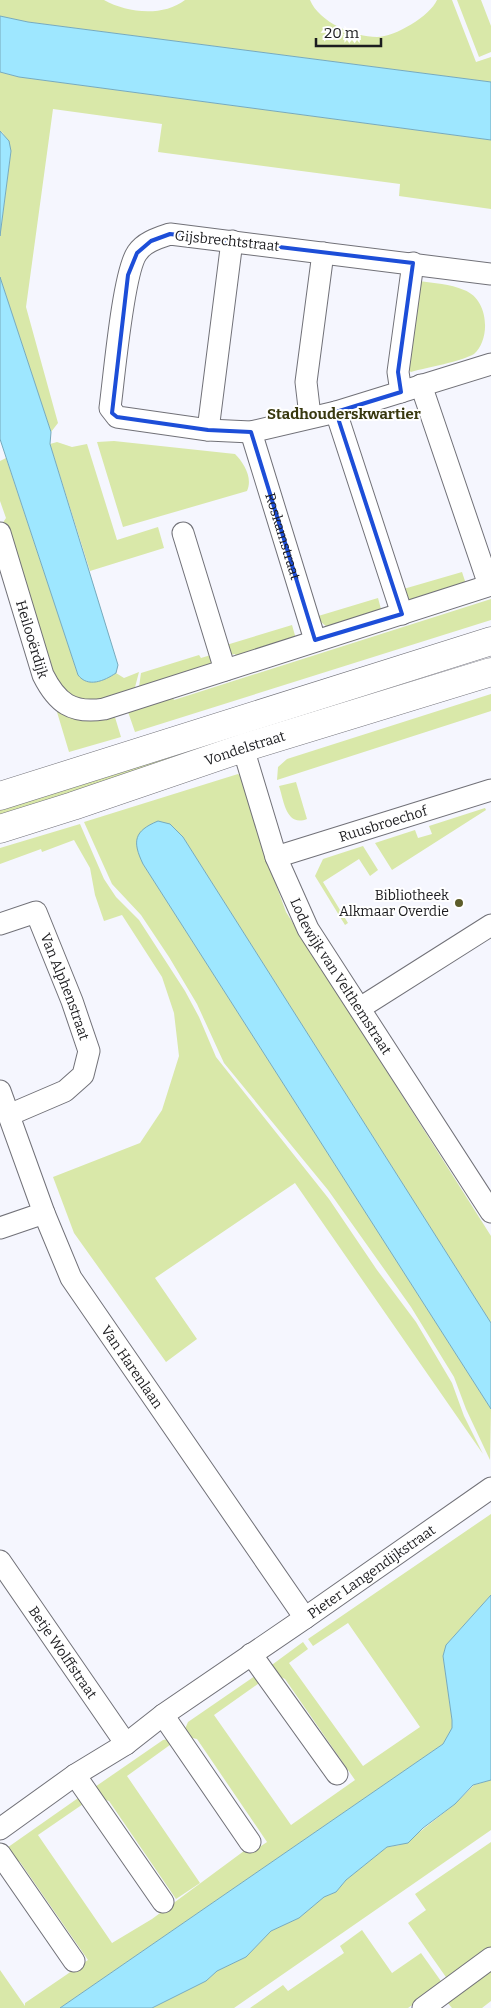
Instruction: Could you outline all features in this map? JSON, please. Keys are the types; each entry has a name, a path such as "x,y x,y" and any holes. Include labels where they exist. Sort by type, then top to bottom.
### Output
{"street":[{"name":"Gijsbrechtstraat","path":"208,430 117,417 110,408 128,275 137,253 151,241 170,234 491,274"},
{"path":"232,241 208,430 251,432 310,416 336,412 491,364"},
{"path":"310,416 306,382 323,253"},
{"path":"401,392 398,372 413,263"},
{"path":"183,532 225,670 490,585 422,385"},
{"path":"336,412 402,614"},
{"name":"Roskamstraat","path":"251,432 315,640"},
{"name":"Heilooërdijk","path":"0,533 6,568 43,675 52,692 68,705 85,712 104,709 225,670"},
{"path":"0,796 234,720 491,640"},
{"name":"Vondelstraat","path":"0,829 244,748 491,672"},
{"name":"Lodewijk van Velthemstraat","path":"234,720 276,857 308,929 491,1212"},
{"name":"Ruusbroechof","path":"276,857 491,790"},
{"name":"Van Alphenstraat","path":"0,924 36,912 72,1001 89,1051 83,1076 65,1091 9,1115"},
{"path":"360,1008 491,925"},
{"name":"Van Harenlaan","path":"0,1091 44,1212 71,1278 305,1618"},
{"path":"0,1228 44,1212"},
{"name":"Pieter Langendijkstraat","path":"0,1829 75,1775 126,1744 163,1714 305,1618 491,1488"},
{"name":"Betje Wolffstraat","path":"0,1561 126,1744"},
{"path":"251,1654 336,1774"},
{"path":"163,1714 250,1842"},
{"path":"75,1775 163,1902"},
{"path":"0,1854 74,1960"},
{"path":"423,2008 491,1958"}],"highlighted area":[{"path":"170,234 413,263 398,372 401,392 336,412 402,614 315,640 251,432 208,430 117,417 112,413 128,275 137,253 151,241"}],"green space":[{"path":"0,0 104,0 123,8 156,11 166,9 185,0 310,0 321,15 338,27 358,34 377,37 402,30 420,19 437,0 452,0 476,62 491,57 491,82 28,22 0,16"},
{"path":"457,0 481,0 491,26 491,52 479,57"},
{"path":"0,72 19,77 491,140 491,209 399,196 400,184 158,152 162,124 53,109 26,307 58,423 51,432 0,277 0,236 11,151 3,133 0,131"},
{"path":"419,281 459,288 472,295 478,302 483,310 485,330 483,339 474,354 452,362 411,372 407,369"},
{"path":"114,441 235,454 247,471 249,486 247,491 123,527 97,442"},
{"path":"57,442 72,447 87,444 117,540 158,527 164,548 90,571 50,444"},
{"path":"6,458 78,675 86,681 96,682 116,673 124,678 139,672 134,691 78,704 48,672 52,667 11,534 2,524 6,518 0,501 0,461"},
{"path":"462,572 467,587 408,601 400,590"},
{"path":"378,598 381,609 327,627 315,617"},
{"path":"491,599 491,620 135,732 127,709 172,696 174,700"},
{"path":"292,625 296,639 237,658 235,654 226,656 223,646"},
{"path":"214,654 218,665 139,687 141,673 199,655 201,658"},
{"path":"491,694 491,711 277,780 278,767 287,759"},
{"path":"66,709 114,714 121,737 69,752 57,712"},
{"path":"198,738 204,756 0,820 0,800"},
{"path":"238,774 242,777 266,857 286,912 491,1236 491,1323 183,837 143,864 491,1409 490,1460 466,1409 454,1377 411,1307 328,1190 224,1063 197,1004 169,957 141,915 112,884 84,822"},
{"path":"296,782 307,819 294,819 290,816 279,786"},
{"path":"485,808 486,810 392,870 375,843 415,830 418,838 432,834 429,826"},
{"path":"80,824 104,879 116,897 139,920 185,991 199,1017 216,1057 329,1199 377,1270 416,1322 452,1383 464,1416 483,1454 295,1183 155,1278 197,1339 166,1362 74,1233 53,1177 140,1143 162,1110 179,1056 174,1013 162,977 122,915 104,921 95,895 90,868 74,840 42,852 41,849 0,864 0,848"},
{"path":"363,846 378,870 370,876 359,859 323,882 348,923 345,925 315,876 323,859"},
{"path":"491,1514 491,1595 446,1645 443,1656 452,1728 443,1744 60,2008 0,2008 0,1970 25,2006 25,2003 88,1960 20,1862 10,1858 4,1850 81,1796 86,1802 38,1835 112,1943 152,1919 248,1848 252,1852 267,1842 197,1739 188,1737 185,1729 188,1722 258,1674 262,1681 214,1715 291,1825 355,1780 285,1679 273,1673 269,1667 303,1642 308,1649 289,1663 363,1766 420,1727 348,1623 313,1646 308,1639"},
{"path":"169,1739 174,1742 127,1776 200,1883 176,1899 109,1801 98,1798 92,1789 163,1740"},
{"path":"491,1780 491,1830 234,2008 152,2008 206,1981 217,1971 246,1957 271,1931 299,1918 324,1897 336,1892 346,1880 387,1847 400,1845 455,1804 474,1785"},
{"path":"491,1842 491,1948 448,1980 408,1923 426,1910 415,1894"},
{"path":"362,1930 392,1973 421,1953 443,1984 408,2008 250,2008 283,1985 288,1991 344,1953 340,1946"},
{"path":"491,1971 491,2001 482,2008 452,2008 447,2002"}],"water":[{"path":"0,16 28,22 491,82 491,140 19,77 0,72"},
{"path":"0,131 9,141 11,151 0,236"},
{"path":"0,277 51,432 50,444 118,665 116,673 96,682 86,681 78,675 0,439"},
{"path":"158,821 170,824 183,837 491,1323 491,1409 143,864 137,849 137,838 144,829"},
{"path":"491,1595 491,1780 473,1785 455,1804 423,1828 408,1843 387,1847 346,1880 336,1892 324,1897 299,1918 271,1931 246,1957 217,1971 206,1981 152,2008 60,2008 443,1744 452,1728 443,1656 446,1645"}],"place":[{"name":"Bibliotheek Alkmaar Overdie","path":"459,903"}],"district":[{"name":"Stadhouderskwartier","path":"344,414"}]}
